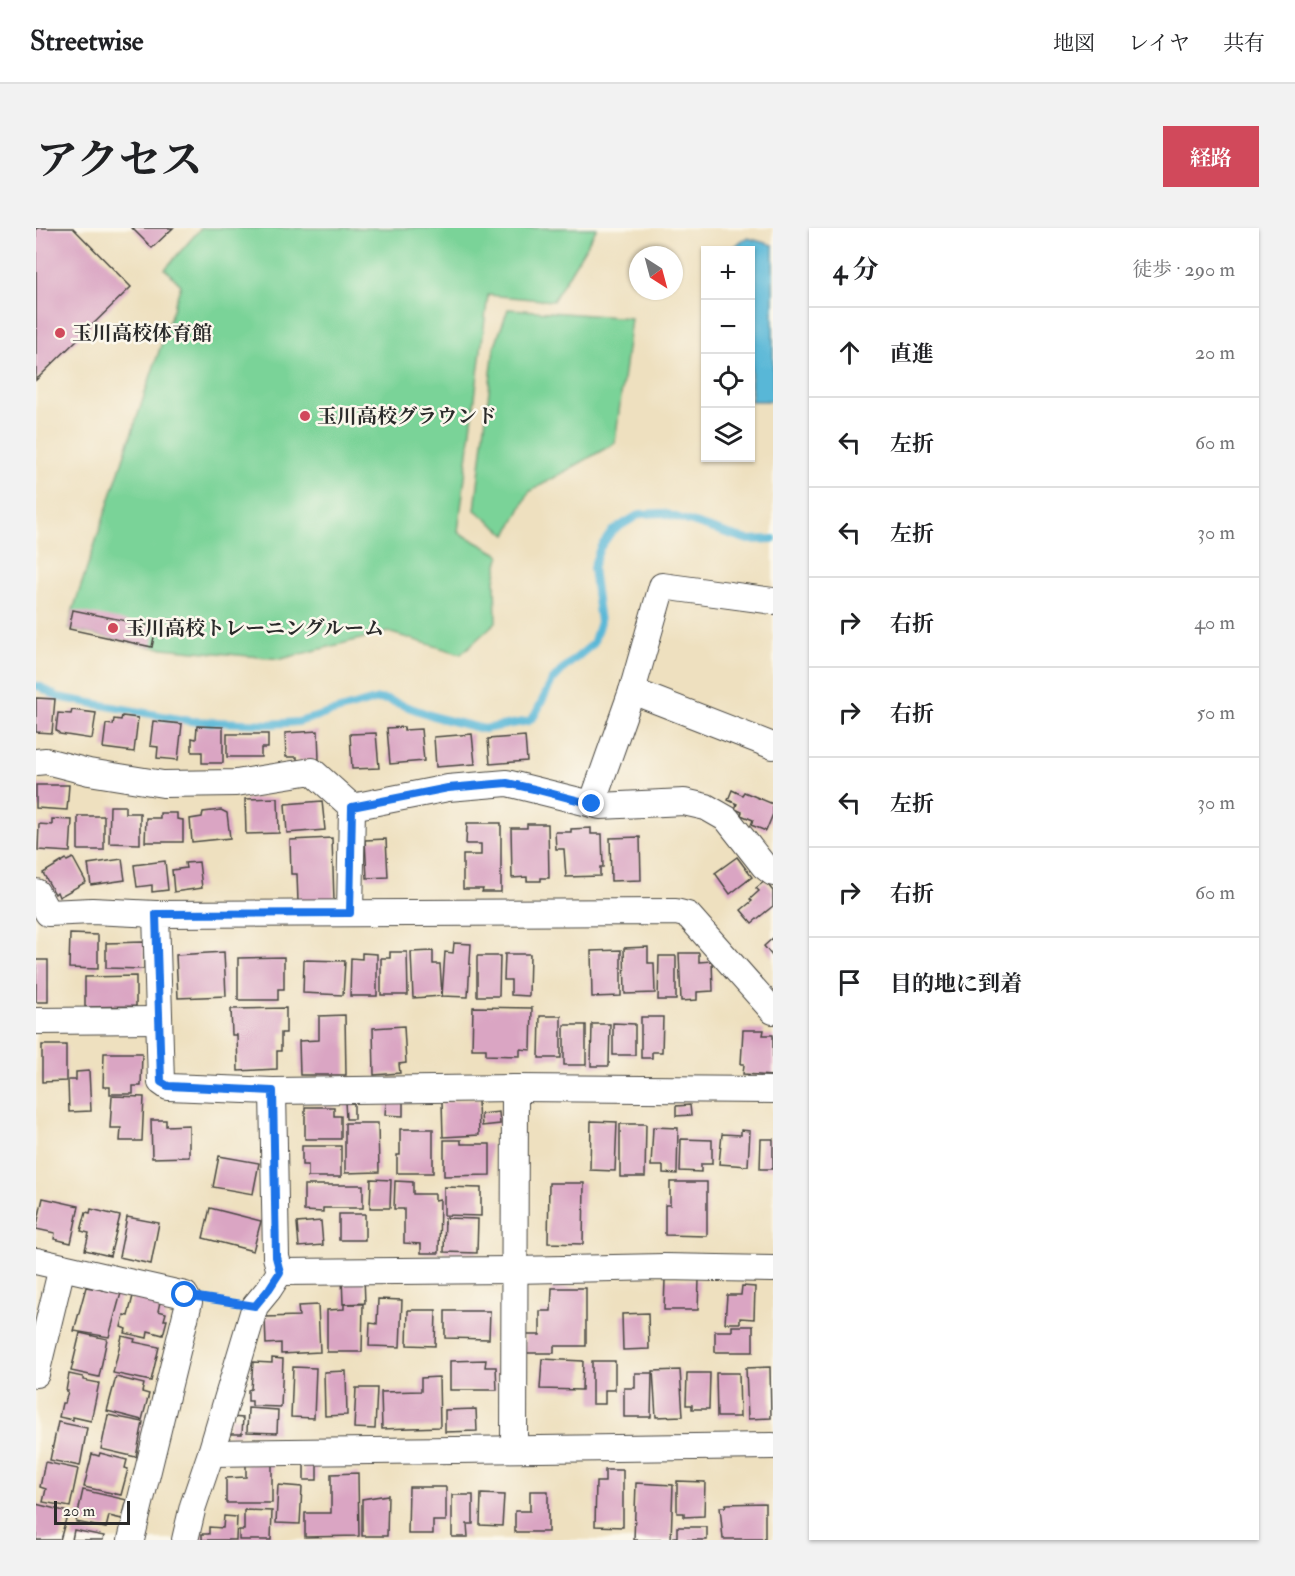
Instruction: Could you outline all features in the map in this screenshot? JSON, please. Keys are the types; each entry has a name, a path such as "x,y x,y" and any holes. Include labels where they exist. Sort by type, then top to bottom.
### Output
{"street":[{"path":"592,804 632,691 662,586 773,601"},
{"path":"632,691 773,746"},
{"path":"36,762 46,761 88,772 163,784 236,783 312,771 352,807 350,913"},
{"path":"352,807 448,788 507,783 600,806 684,802 706,807 728,819 764,866 773,873"},
{"path":"36,892 48,913 92,911 156,914 676,912 688,915 773,1011"},
{"path":"156,914 161,1082 168,1086 273,1091 515,1088 773,1090"},
{"path":"36,1021 159,1020"},
{"path":"514,1448 515,1088"},
{"path":"185,1540 193,1506 255,1306 280,1272 276,1257 273,1091"},
{"path":"36,1261 185,1295 189,1302 131,1540"},
{"path":"36,1374 62,1267"},
{"path":"280,1272 664,1267 773,1269"},
{"path":"211,1453 773,1446"}],"path":[{"path":"185,1295 255,1306"}],"green space":[{"name":"玉川高校グラウンド","path":"201,228 597,228 553,301 488,295 458,532 500,555 495,580 496,622 461,654 388,632 281,659 152,647 69,629 73,610 181,285 165,269"},
{"path":"508,309 631,318 615,443 529,492 507,535 475,510 494,348"}],"water":[{"path":"744,239 773,245 773,401 755,401 755,246 734,246"}],"building":[{"name":"玉川高校体育館","path":"36,228 73,228 131,287 36,380"},
{"path":"132,228 173,228 152,248"},
{"name":"玉川高校トレーニングルーム","path":"73,610 156,627 152,647 69,629"},
{"path":"36,698 55,699 52,733 36,732"},
{"path":"72,710 96,713 92,739 60,734 56,730 58,713 71,714"},
{"path":"122,716 138,718 134,752 103,748 106,724 113,725 114,719 121,720"},
{"path":"153,721 182,724 178,760 157,758 158,747 150,746"},
{"path":"197,726 223,727 223,763 202,763 202,752 192,752 192,738 196,739"},
{"path":"404,727 404,730 421,729 424,761 390,764 387,728"},
{"path":"318,731 319,760 297,761 297,757 286,757 285,733"},
{"path":"376,733 379,768 352,769 350,734"},
{"path":"227,734 268,734 268,748 261,748 261,757 227,757"},
{"path":"472,734 475,764 436,767 434,737"},
{"path":"525,736 527,761 490,764 488,739"},
{"path":"36,785 69,785 67,810 36,808"},
{"path":"732,790 742,795 744,792 773,804 773,814 766,831 751,825 753,820 741,815 742,812 735,809 737,804 728,800"},
{"path":"278,798 279,833 246,834 245,799"},
{"path":"322,801 325,830 287,833 285,804"},
{"path":"110,806 125,806 125,813 140,813 140,844 109,843"},
{"path":"221,810 227,813 230,838 192,842 190,819 202,817 203,812"},
{"path":"160,813 177,813 177,819 183,820 183,842 145,842 146,818 160,818"},
{"path":"78,816 104,816 104,850 78,850"},
{"path":"52,819 72,820 70,852 38,850 39,824 52,825"},
{"path":"467,823 501,823 501,892 463,889 463,855 481,855 481,844 466,844"},
{"path":"527,824 548,824 549,878 541,878 541,881 527,881 527,877 512,878 511,828 527,828"},
{"path":"591,828 591,834 602,834 603,867 600,867 600,876 566,877 564,849 556,849 555,832"},
{"path":"640,837 641,880 611,881 610,838"},
{"path":"332,838 334,901 298,902 297,874 291,874 290,840"},
{"path":"386,839 388,877 367,878 365,840"},
{"path":"737,857 752,877 730,894 715,873"},
{"path":"73,858 86,882 59,897 43,873 66,859 67,861"},
{"path":"122,859 125,880 91,885 88,864"},
{"path":"165,861 168,890 152,892 152,885 137,887 134,865"},
{"path":"199,862 202,888 174,892 172,870 186,868 185,863"},
{"path":"765,881 773,891 773,906 752,923 741,910 752,901 750,899 759,891 756,888"},
{"path":"70,934 98,935 98,969 69,968"},
{"path":"773,938 773,957 764,946"},
{"path":"144,942 144,969 106,968 106,943"},
{"path":"454,943 471,944 468,997 442,996 445,952 453,953"},
{"path":"648,947 648,963 654,963 655,993 625,994 624,948"},
{"path":"621,950 621,996 592,997 591,951"},
{"path":"433,951 433,964 440,964 442,996 413,998 411,952"},
{"path":"224,952 226,996 178,998 176,955"},
{"path":"390,952 407,952 408,995 381,995 381,958 390,958"},
{"path":"362,953 377,954 377,996 350,996 351,958 362,959"},
{"path":"679,953 699,953 699,962 712,961 713,991 697,992 697,1000 681,1001"},
{"path":"505,954 530,954 529,996 511,995 511,980 504,980"},
{"path":"477,956 500,956 499,996 477,996"},
{"path":"659,956 676,956 676,1000 658,1000"},
{"path":"284,957 284,989 278,989 278,1000 238,1000 238,958"},
{"path":"36,960 48,960 48,1002 36,1002"},
{"path":"304,960 345,961 343,995 303,993"},
{"path":"136,976 136,1006 85,1007 85,977"},
{"path":"473,1007 532,1008 531,1050 520,1049 520,1056 486,1055 486,1049 472,1049"},
{"path":"286,1008 286,1033 281,1033 281,1051 277,1051 277,1069 238,1071 237,1035 232,1035 231,1009"},
{"path":"345,1015 346,1075 300,1075 299,1041 319,1040 319,1016"},
{"path":"540,1016 561,1016 561,1058 539,1058"},
{"path":"641,1017 663,1017 662,1052 652,1052 652,1058 641,1058"},
{"path":"613,1023 635,1024 635,1055 613,1055"},
{"path":"592,1024 610,1024 609,1066 591,1066"},
{"path":"564,1025 586,1025 586,1065 564,1065"},
{"path":"404,1026 406,1063 399,1064 400,1073 374,1075 373,1028"},
{"path":"743,1030 764,1030 763,1035 773,1035 773,1076 743,1074 744,1064 741,1064"},
{"path":"42,1045 66,1045 66,1081 42,1082"},
{"path":"104,1053 142,1053 141,1086 133,1086 133,1094 110,1094 110,1087 103,1087"},
{"path":"89,1071 91,1111 69,1112 68,1080 76,1080 76,1072"},
{"path":"112,1096 144,1097 142,1141 120,1141 121,1128 110,1128"},
{"path":"478,1100 479,1135 443,1137 442,1102"},
{"path":"345,1102 354,1102 354,1119 346,1119"},
{"path":"386,1102 403,1102 403,1116 385,1115"},
{"path":"690,1105 691,1115 676,1116 676,1106"},
{"path":"305,1107 334,1107 334,1116 341,1116 341,1139 305,1139"},
{"path":"499,1112 500,1124 482,1126 481,1114"},
{"path":"151,1120 166,1120 166,1126 189,1125 189,1157 152,1158"},
{"path":"591,1121 617,1122 615,1171 590,1170"},
{"path":"345,1123 378,1123 379,1172 345,1173"},
{"path":"620,1124 646,1124 645,1177 620,1177"},
{"path":"653,1127 678,1128 677,1174 663,1173 663,1166 651,1166"},
{"path":"400,1129 433,1129 433,1173 397,1173"},
{"path":"741,1130 750,1131 748,1166 719,1164 722,1134 741,1135"},
{"path":"681,1139 712,1140 712,1164 701,1164 701,1172 680,1171"},
{"path":"761,1139 773,1139 773,1169 760,1169"},
{"path":"444,1140 461,1140 461,1144 490,1144 490,1175 444,1176"},
{"path":"302,1146 341,1146 341,1177 308,1177 308,1165 302,1165"},
{"path":"219,1156 259,1163 253,1194 213,1187"},
{"path":"371,1179 391,1180 390,1208 370,1208"},
{"path":"395,1181 413,1182 413,1194 435,1194 435,1200 440,1199 439,1253 421,1253 421,1244 404,1243 404,1209 394,1209"},
{"path":"670,1182 707,1182 707,1236 665,1235 665,1205 670,1205"},
{"path":"549,1183 584,1183 583,1244 548,1243"},
{"path":"304,1185 363,1185 363,1208 323,1208 323,1212 304,1211"},
{"path":"444,1187 481,1188 481,1216 444,1215"},
{"path":"43,1198 79,1206 71,1243 54,1239 55,1233 36,1229"},
{"path":"210,1208 261,1221 253,1251 203,1238"},
{"path":"91,1209 120,1216 110,1256 85,1250 89,1233 81,1231 86,1212 90,1213"},
{"path":"339,1214 365,1214 365,1240 339,1240"},
{"path":"127,1217 159,1223 151,1264 119,1257"},
{"path":"445,1218 478,1219 477,1253 444,1252"},
{"path":"321,1221 323,1245 299,1247 297,1223"},
{"path":"364,1276 365,1303 343,1304 342,1277"},
{"path":"665,1279 699,1280 698,1310 664,1310"},
{"path":"742,1286 755,1287 754,1319 740,1318 740,1323 725,1323 727,1295 741,1295"},
{"path":"86,1287 121,1293 109,1337 74,1331"},
{"path":"552,1288 586,1288 586,1346 554,1346 554,1353 525,1353 525,1335 540,1335 540,1311 551,1311"},
{"path":"133,1296 160,1302 158,1311 166,1313 164,1320 167,1320 163,1335 148,1331 147,1338 125,1333 126,1329 121,1327 124,1315 128,1316"},
{"path":"378,1299 402,1300 400,1347 369,1346 370,1323 377,1324"},
{"path":"344,1304 363,1304 362,1352 327,1352 327,1310 344,1309"},
{"path":"318,1305 320,1352 281,1354 281,1343 266,1344 265,1317 299,1316 298,1306"},
{"path":"408,1310 436,1310 435,1346 407,1345"},
{"path":"445,1311 490,1311 489,1339 445,1338"},
{"path":"648,1313 649,1349 623,1350 622,1314"},
{"path":"732,1326 753,1326 753,1352 715,1352 715,1331 732,1331"},
{"path":"80,1333 107,1339 99,1377 71,1371"},
{"path":"122,1336 135,1339 134,1342 159,1347 151,1381 113,1373"},
{"path":"272,1358 283,1359 281,1407 252,1406 252,1401 248,1401 248,1390 251,1389 253,1362 272,1363"},
{"path":"542,1359 583,1361 582,1390 540,1389"},
{"path":"486,1360 485,1367 496,1367 497,1390 450,1390 450,1361"},
{"path":"592,1361 615,1361 615,1390 605,1390 605,1404 592,1404"},
{"path":"293,1367 316,1368 314,1418 291,1417"},
{"path":"770,1367 771,1418 748,1419 746,1368"},
{"path":"680,1370 683,1416 656,1417 653,1371"},
{"path":"346,1371 347,1415 325,1416 324,1372"},
{"path":"635,1373 652,1373 651,1417 624,1417 624,1388 635,1388"},
{"path":"687,1373 710,1373 709,1409 692,1409 692,1405 686,1405"},
{"path":"716,1373 739,1373 740,1417 717,1417"},
{"path":"69,1374 99,1383 91,1421 59,1417 68,1391 66,1391"},
{"path":"116,1377 144,1384 142,1392 149,1394 142,1420 107,1411"},
{"path":"439,1377 440,1427 382,1429 381,1392 421,1391 421,1378"},
{"path":"356,1388 377,1388 375,1429 354,1428"},
{"path":"248,1408 278,1410 277,1433 247,1432"},
{"path":"476,1409 477,1431 445,1432 445,1410"},
{"path":"108,1415 143,1422 136,1457 101,1449"},
{"path":"230,1417 243,1418 242,1434 229,1434"},
{"path":"58,1422 87,1428 80,1466 50,1460"},
{"path":"100,1453 127,1460 125,1468 128,1469 121,1495 84,1487 92,1454 99,1456"},
{"path":"304,1459 317,1459 317,1480 304,1480"},
{"path":"45,1462 78,1469 70,1507 43,1502 46,1489 40,1487"},
{"path":"272,1463 272,1503 226,1503 226,1478 246,1477 246,1464"},
{"path":"605,1470 623,1470 623,1527 595,1526 596,1482 605,1482"},
{"path":"358,1473 359,1536 305,1537 305,1513 331,1513 331,1474"},
{"path":"677,1481 705,1482 704,1516 684,1517 684,1513 677,1513"},
{"path":"636,1483 673,1485 671,1540 634,1540"},
{"path":"278,1485 302,1487 300,1524 276,1523"},
{"path":"409,1487 446,1487 446,1521 433,1521 433,1534 408,1534"},
{"path":"83,1490 127,1500 122,1519 109,1516 106,1528 76,1522"},
{"path":"530,1491 548,1491 548,1532 515,1532 515,1511 530,1511"},
{"path":"481,1494 504,1495 502,1526 480,1525"},
{"path":"388,1495 387,1536 362,1536 362,1499"},
{"path":"452,1495 473,1495 473,1524 467,1524 468,1537 452,1537"},
{"path":"765,1503 765,1539 723,1539 720,1507 725,1507 726,1504"},
{"path":"36,1504 68,1512 60,1540 36,1540"},
{"path":"244,1510 272,1511 271,1540 239,1540 239,1530 244,1530"},
{"path":"224,1516 237,1517 236,1540 202,1540 202,1534 209,1534 209,1527 223,1528"},
{"path":"677,1527 707,1527 707,1540 674,1540 674,1537 677,1537"},
{"path":"74,1530 104,1536 103,1540 72,1540"}],"waterway":[{"path":"36,686 58,697 190,721 269,724 298,722 378,699 484,729 529,721 535,715 552,681 593,644 600,622 593,568 600,548 612,531 640,514 663,513 748,540 773,539"}],"place":[{"name":"玉川高校体育館","path":"60,333"},
{"name":"玉川高校グラウンド","path":"305,416"},
{"name":"玉川高校トレーニングルーム","path":"113,628"}],"route":[{"path":"185,1295 255,1306 280,1272 276,1257 273,1091 168,1086 161,1082 156,914 350,913 352,807 448,788 507,783 592,804"}]}
